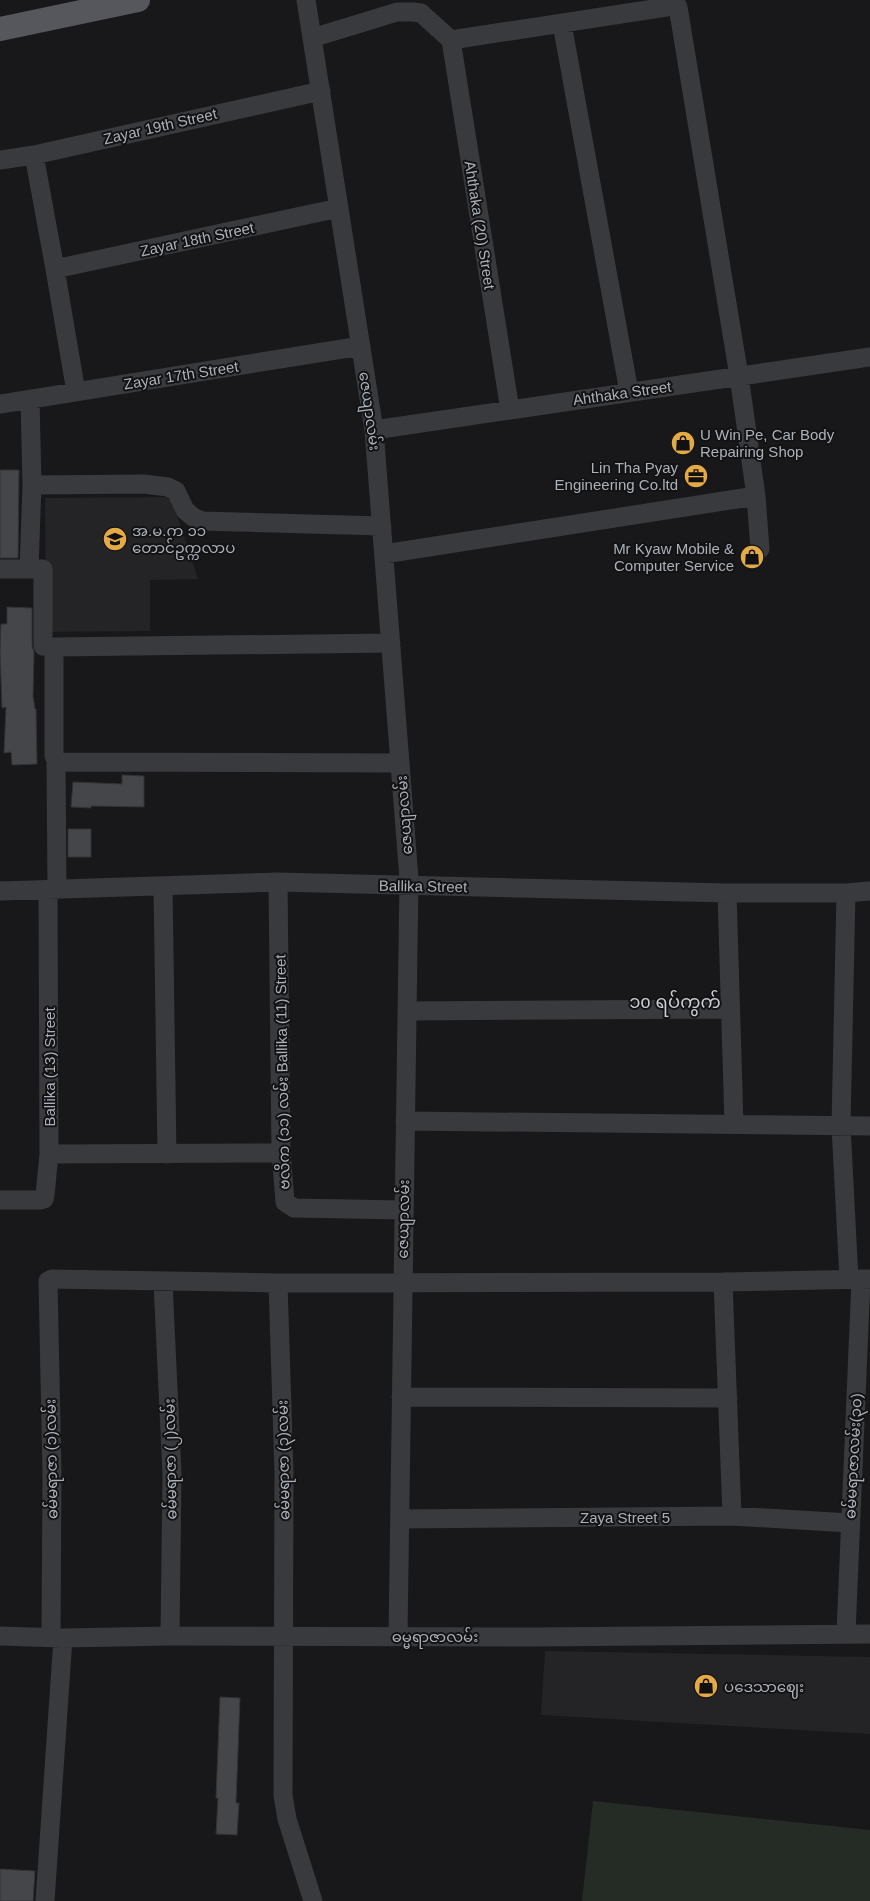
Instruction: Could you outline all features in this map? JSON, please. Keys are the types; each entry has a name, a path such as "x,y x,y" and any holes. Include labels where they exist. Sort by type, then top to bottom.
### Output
{"main road":[{"path":"0,29 138,0"}],"street":[{"name":"ဇေယျာလမ်း","path":"306,0 374,430 409,879 398,1636"},
{"path":"312,38 397,12 421,13 451,40 678,6 739,376 756,496 760,549"},
{"path":"562,24 629,392"},
{"name":"Ahthaka (20) Street","path":"451,40 510,410"},
{"name":"Zayar 19th Street","path":"0,160 34,155 321,91"},
{"path":"34,155 76,392"},
{"name":"Zayar 18th Street","path":"55,269 339,208"},
{"name":"Zayar 17th Street","path":"0,404 361,346"},
{"name":"Ahthaka Street","path":"374,430 870,357"},
{"path":"29,569 32,485 30,399"},
{"path":"32,485 144,484 168,487 176,491 185,510 193,517 202,521 382,526"},
{"path":"384,554 756,496"},
{"path":"0,570 43,569 43,646 390,643"},
{"name":"Ballika (13) Street","path":"0,1200 44,1199 49,1154 52,889 56,760 54,756 54,647"},
{"path":"56,760 61,762 400,763"},
{"name":"Ballika Street","path":"0,891 278,882 727,893 846,893 870,891"},
{"name":"ဗလိက (၁၁) လမ်း Ballika (11) Street","path":"278,882 281,1153 285,1202 294,1208 403,1210"},
{"path":"163,886 167,1154"},
{"path":"727,893 734,1124"},
{"name":"ဓမ်မရာဇာလမ်း(၃၀)","path":"846,893 841,1126 860,1279 846,1633"},
{"path":"407,1012 730,1010"},
{"path":"405,1122 870,1126"},
{"path":"49,1154 281,1153"},
{"name":"ဓမ်မရာဇာ (၁)လမ်း","path":"45,1901 57,1637 48,1281 52,1278 163,1282"},
{"path":"163,1282 724,1282 860,1279"},
{"name":"ဓမ်မရာဇာ (၂)လမ်း","path":"163,1282 172,1474 170,1636"},
{"path":"724,1282 732,1516"},
{"name":"ဓမ်မရာဇာ (၃)လမ်း","path":"278,1283 284,1473 283,1795 287,1819 314,1901"},
{"path":"401,1397 728,1398"},
{"name":"Zaya Street 5","path":"400,1519 732,1516 850,1523"},
{"name":"ဓမ္မရာဇာလမ်း","path":"0,1636 533,1637 870,1634"}],"shaded area":[{"name":"အ.မ.က ၁၁ တောင်ဥက္ကလာပ","path":"171,497 198,579 150,580 150,631 46,632 45,498"},
{"name":"ပဒေသာဈေး","path":"545,1651 870,1657 870,1734 541,1715"},
{"path":"593,1801 870,1830 870,1901 582,1901"}],"building":[{"path":"0,470 19,470 18,558 0,558"},
{"path":"7,607 32,608 33,696 36,709 37,764 12,765 11,752 4,753 6,707 2,708 0,651 1,624 7,624"},
{"path":"122,775 144,776 144,807 71,807 73,782 122,784"},
{"path":"68,829 91,829 91,857 68,857"},
{"path":"220,1697 240,1698 236,1803 239,1803 237,1835 216,1834"},
{"path":"0,1869 35,1871 33,1901 0,1901"}],"place":[{"name":"U Win Pe, Car Body Repairing Shop","path":"683,443"},
{"name":"Lin Tha Pyay Engineering Co.ltd","path":"696,476"},
{"name":"အ.မ.က ၁၁ တောင်ဥက္ကလာပ","path":"115,539"},
{"name":"Mr Kyaw Mobile & Computer Service","path":"752,557"},
{"name":"ပဒေသာဈေး","path":"706,1686"}],"district":[{"name":"၁o ရပ်ကွက်","path":"675,1002"}]}
